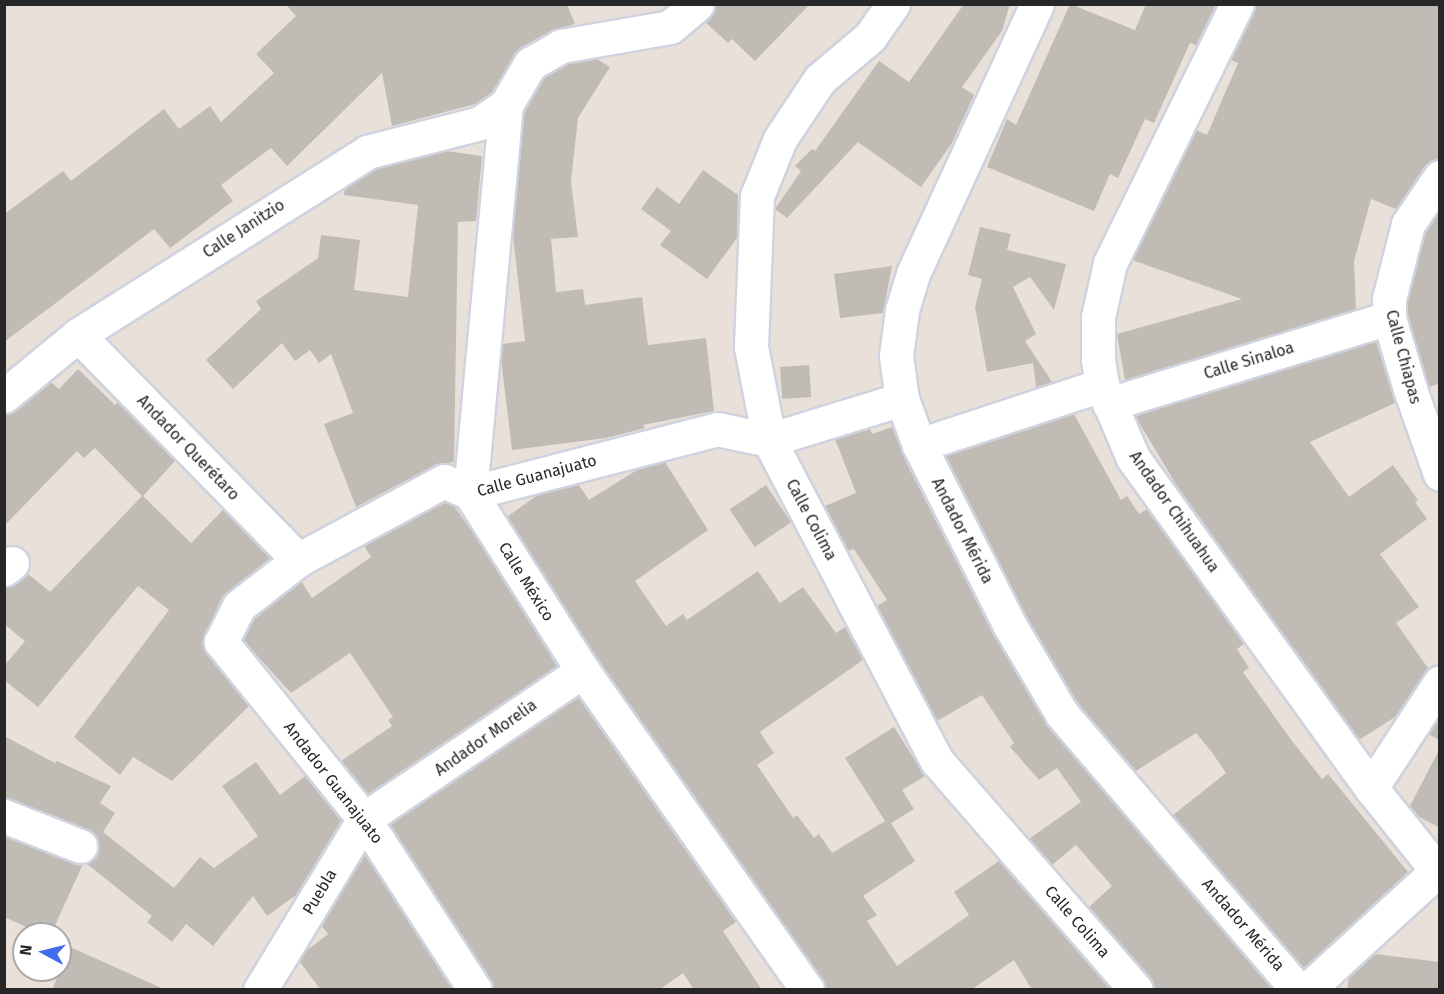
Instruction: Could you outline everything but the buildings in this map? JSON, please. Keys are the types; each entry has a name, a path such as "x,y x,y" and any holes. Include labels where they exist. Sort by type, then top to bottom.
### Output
{"street":[{"path":"470,493 506,105 530,64 561,46 670,27 697,4"},
{"name":"Calle Colima","path":"893,4 870,37 820,79 780,139 757,196 751,347 769,440 937,761 1136,990"},
{"name":"Andador Mérida","path":"1037,4 913,274 902,311 896,356 902,399 918,446 1009,624 1062,714 1298,990"},
{"name":"Andador Chihuahua","path":"1237,4 1110,263 1098,317 1098,360 1106,395 1134,458 1371,788 1438,873"},
{"name":"Calle Janitzio","path":"4,396 78,335 367,152 480,123 506,105"},
{"name":"Calle Chiapas","path":"1440,177 1408,224 1391,282 1389,318 1440,474"},
{"name":"Calle Sinaloa","path":"918,446 1389,318"},
{"name":"Andador Querétaro","path":"78,335 298,560"},
{"name":"Calle Guanajuato","path":"221,642 239,606 298,560 444,481 470,493 717,429 769,440 902,399"},
{"name":"Calle México","path":"470,493 583,671 807,990"},
{"name":"Andador Guanajuato","path":"221,642 377,812 466,985"},
{"name":"Andador Morelia","path":"377,812 583,671"},
{"path":"1371,788 1440,682"},
{"name":"Puebla","path":"260,990 377,812"},
{"path":"4,816 80,846"},
{"path":"1307,990 1438,873"}]}
